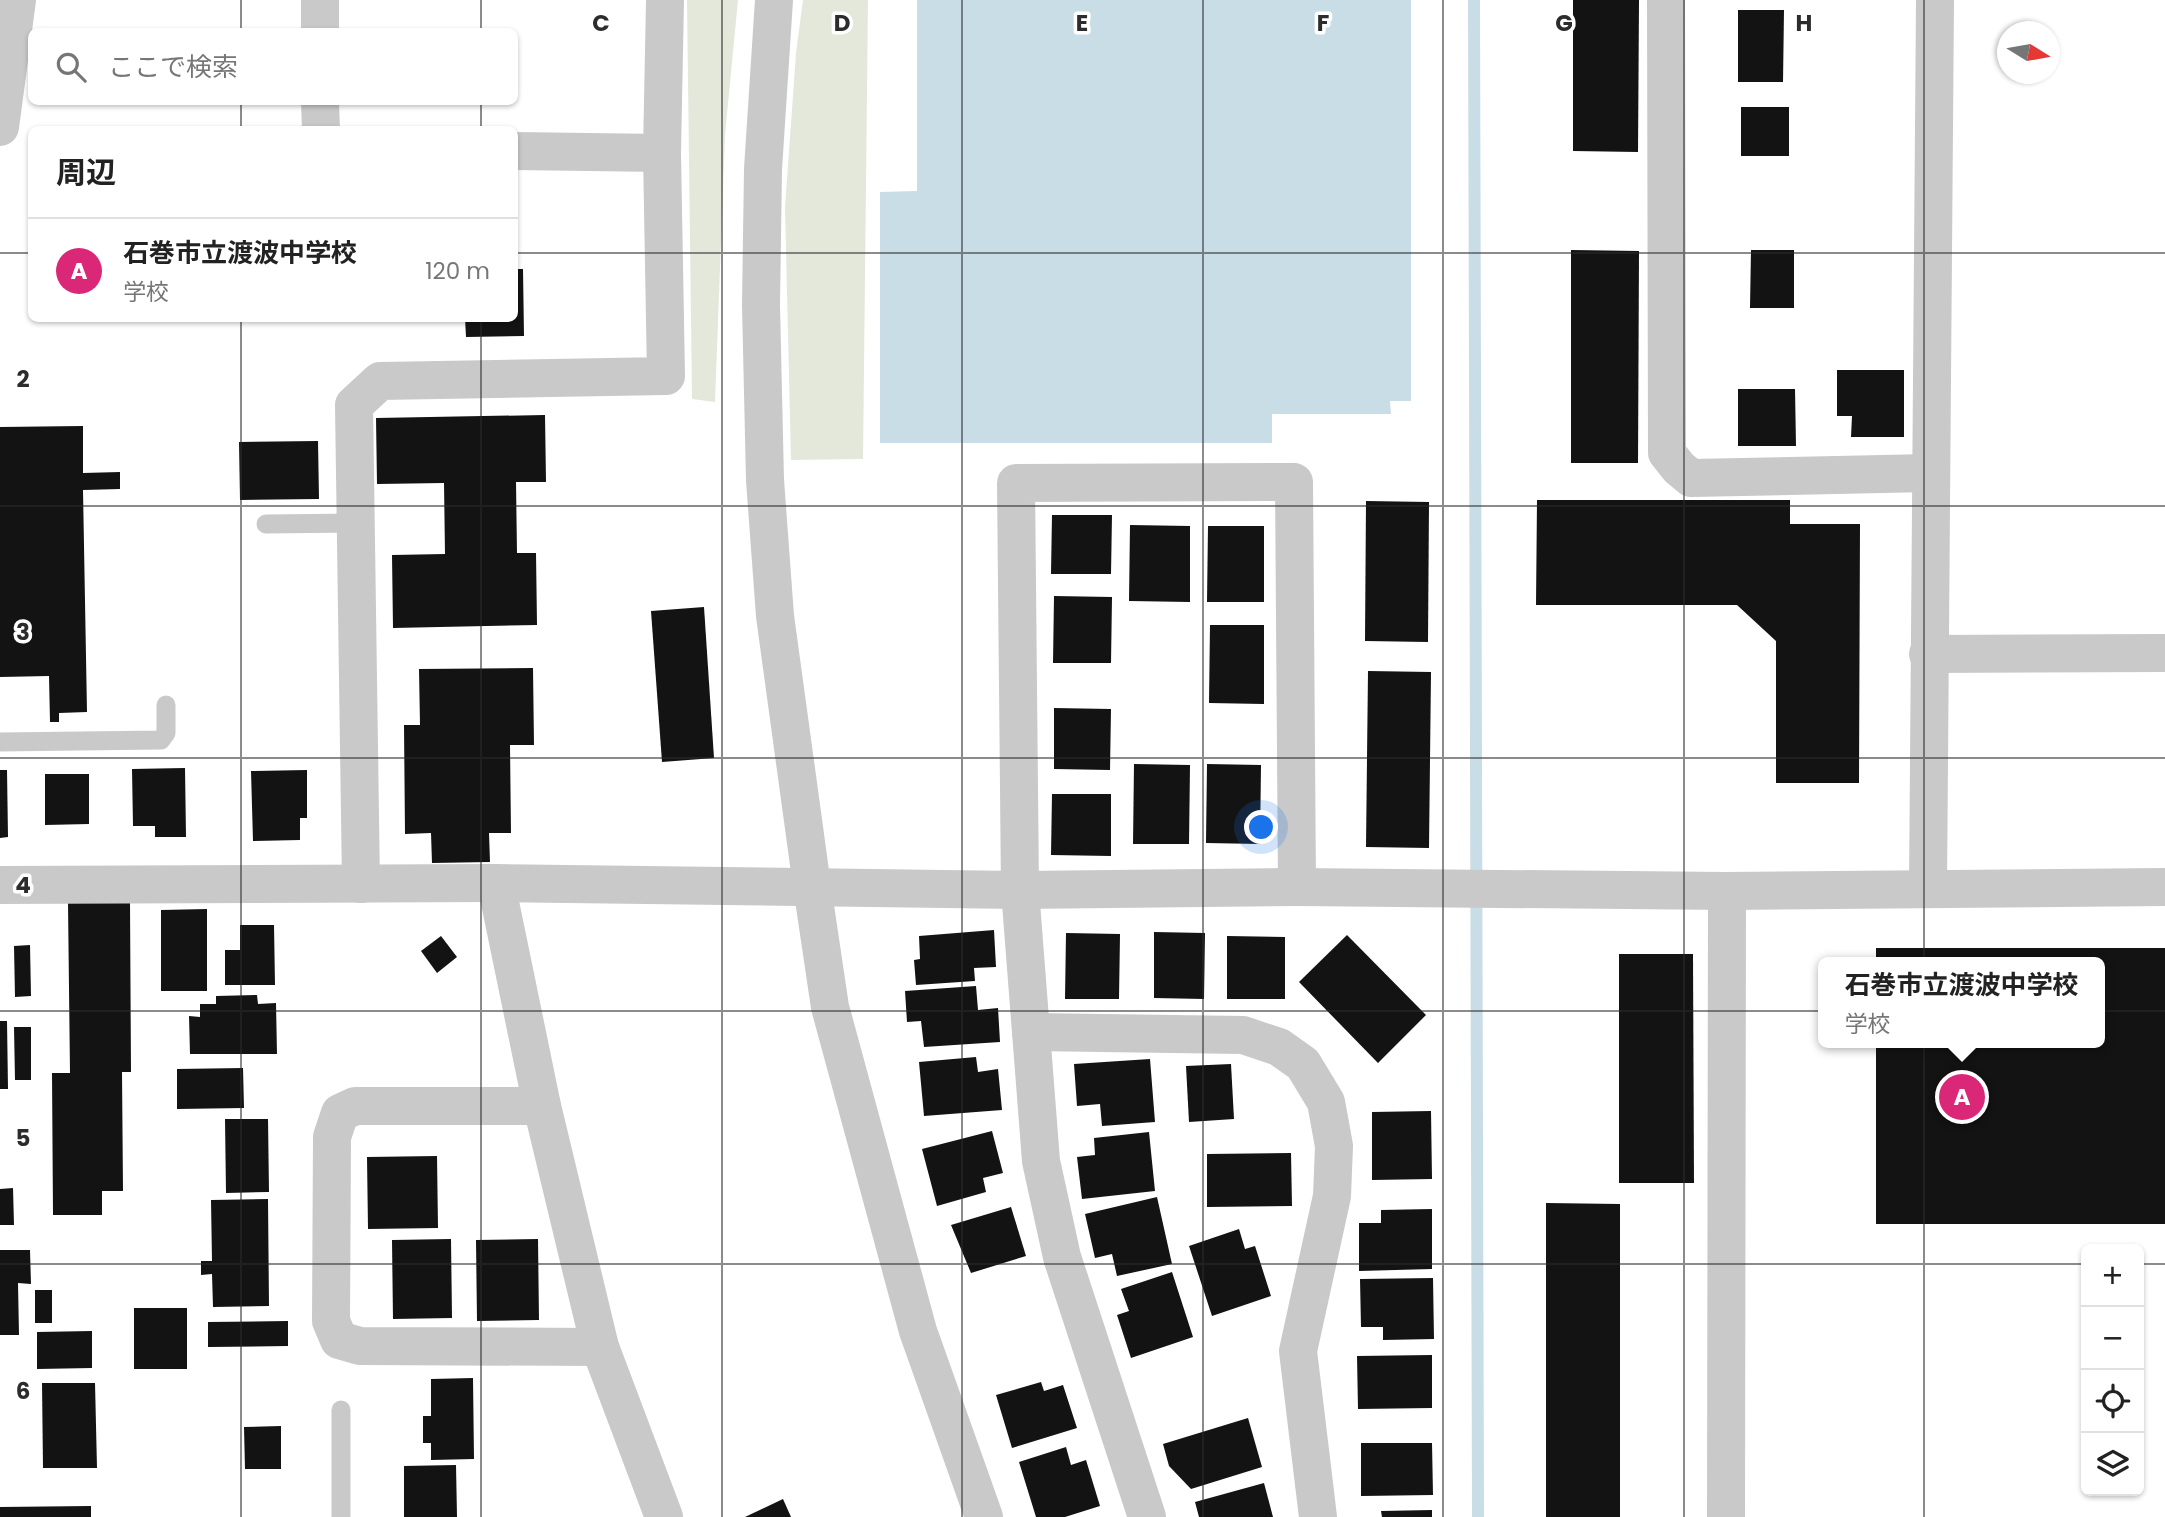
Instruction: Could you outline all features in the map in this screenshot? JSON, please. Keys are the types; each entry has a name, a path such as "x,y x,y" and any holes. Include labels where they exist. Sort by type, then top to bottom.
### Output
{"street":[{"path":"0,127 18,0"},
{"path":"320,0 320,28"},
{"path":"361,884 354,405 380,381 666,376 663,153 665,0"},
{"path":"774,0 763,169 761,305 765,480 775,616 812,886 830,1007 903,1277 918,1331 984,1517"},
{"path":"1666,0 1667,453 1691,478 1929,472"},
{"path":"1928,888 1929,472 1935,0"},
{"path":"320,105 321,126"},
{"path":"518,151 663,153"},
{"path":"1147,1517 1062,1257 1041,1161 1020,890 1016,483 1294,482 1297,887"},
{"path":"1928,654 2165,653"},
{"path":"496,883 542,1106 600,1346 664,1517"},
{"path":"0,885 496,883 1020,890 1297,887 1727,891 2165,887"},
{"path":"1726,1517 1727,891"},
{"path":"1031,1032 1243,1035 1279,1047 1303,1064 1326,1102 1334,1146 1332,1196 1298,1351 1318,1517"},
{"path":"542,1106 355,1106 340,1113 332,1137 331,1321 339,1340 360,1346 600,1346"}],"lane":[{"path":"266,524 356,523"},
{"path":"0,741 161,740 166,733 166,705"},
{"path":"341,1410 341,1517"}],"shaded area":[{"path":"687,0 738,0 725,135 715,402 692,399"},
{"path":"803,0 868,0 863,459 791,460 785,207 796,53"}],"water":[{"path":"917,0 1411,0 1411,401 1390,401 1391,414 1272,414 1272,443 880,443 880,192 917,191"}],"building":[{"path":"1573,0 1639,0 1638,152 1573,151"},
{"path":"1738,10 1784,10 1783,82 1738,82"},
{"path":"1741,107 1789,107 1789,156 1741,156"},
{"path":"1571,250 1639,251 1638,463 1571,463"},
{"path":"1751,250 1794,250 1794,308 1750,308"},
{"path":"518,269 523,269 524,336 466,337 465,322 518,322"},
{"path":"1837,370 1904,370 1904,437 1851,437 1852,416 1837,416"},
{"path":"1738,389 1795,389 1796,446 1738,446"},
{"path":"545,415 546,482 516,482 517,553 536,553 537,625 393,628 392,555 445,554 444,483 377,484 376,418"},
{"path":"83,426 83,473 120,472 120,489 83,490 87,712 59,713 59,722 50,722 49,676 0,677 0,427"},
{"path":"318,441 319,499 240,500 239,442"},
{"path":"1537,500 1790,500 1790,524 1860,524 1859,783 1776,783 1776,641 1737,605 1536,605"},
{"path":"1366,501 1429,502 1428,642 1365,641"},
{"path":"1052,515 1112,515 1111,574 1051,574"},
{"path":"1130,525 1190,526 1190,602 1129,601"},
{"path":"1208,526 1264,526 1264,602 1207,602"},
{"path":"1054,596 1112,597 1111,663 1053,663"},
{"path":"704,607 714,758 662,762 651,611"},
{"path":"1210,625 1264,625 1264,704 1209,703"},
{"path":"533,668 534,745 510,745 511,833 489,833 490,862 432,863 431,833 405,834 404,725 420,725 419,669"},
{"path":"1368,671 1431,672 1429,848 1366,847"},
{"path":"1054,708 1111,709 1110,770 1054,769"},
{"path":"1134,764 1190,765 1189,844 1133,844"},
{"path":"1207,764 1261,765 1260,844 1206,843"},
{"path":"185,768 186,837 155,837 155,826 133,826 132,769"},
{"path":"0,770 7,770 8,837 0,838"},
{"path":"307,770 307,818 300,818 300,840 253,841 251,771"},
{"path":"45,774 89,774 89,824 45,825"},
{"path":"1052,794 1111,794 1111,856 1051,855"},
{"path":"130,902 131,1072 122,1072 123,1191 102,1191 102,1215 53,1215 52,1073 70,1073 68,903"},
{"path":"207,909 207,991 161,991 161,910"},
{"path":"240,925 274,925 275,985 225,985 225,950 240,950"},
{"path":"994,930 996,967 974,968 975,981 916,985 914,960 920,959 919,936"},
{"path":"1154,932 1205,933 1204,999 1154,998"},
{"path":"1066,933 1120,934 1119,999 1065,999"},
{"path":"1347,935 1426,1015 1378,1063 1299,982"},
{"path":"441,936 457,957 437,973 421,951"},
{"path":"1227,936 1285,937 1285,999 1227,999"},
{"path":"30,945 31,996 15,997 14,946"},
{"path":"1876,948 2165,948 2165,1224 1876,1224 1876,1048 2105,1048 2105,957 1876,957"},
{"path":"1619,954 1693,954 1694,1183 1619,1183"},
{"path":"976,986 978,1010 998,1008 1000,1042 924,1047 921,1021 907,1022 905,991"},
{"path":"257,995 258,1004 276,1003 277,1054 190,1054 189,1016 200,1017 200,1004 216,1004 216,996"},
{"path":"0,1021 7,1021 8,1089 0,1089"},
{"path":"14,1027 31,1027 31,1080 15,1080"},
{"path":"976,1057 978,1072 998,1069 1002,1110 924,1116 919,1062"},
{"path":"1150,1059 1155,1122 1102,1126 1100,1104 1077,1106 1074,1064"},
{"path":"1231,1064 1234,1119 1189,1122 1186,1066"},
{"path":"243,1068 244,1108 177,1109 177,1069"},
{"path":"1431,1111 1432,1179 1372,1180 1372,1112"},
{"path":"225,1119 268,1119 269,1192 226,1193"},
{"path":"992,1131 1003,1173 983,1178 986,1192 937,1206 922,1149"},
{"path":"1149,1132 1155,1191 1082,1199 1077,1157 1095,1155 1094,1138"},
{"path":"1291,1153 1292,1206 1207,1207 1207,1154"},
{"path":"437,1156 438,1228 368,1229 367,1157"},
{"path":"13,1188 14,1225 0,1225 0,1189"},
{"path":"1157,1197 1172,1264 1117,1276 1112,1254 1095,1258 1085,1214"},
{"path":"268,1199 269,1306 213,1307 212,1274 201,1275 201,1261 212,1261 211,1200"},
{"path":"1546,1203 1620,1204 1620,1517 1546,1517"},
{"path":"1011,1207 1026,1256 971,1273 951,1225"},
{"path":"1432,1209 1432,1269 1359,1271 1359,1223 1381,1223 1381,1210"},
{"path":"1239,1229 1245,1249 1255,1246 1271,1296 1212,1316 1189,1246"},
{"path":"451,1239 452,1318 393,1319 392,1240"},
{"path":"538,1239 539,1320 477,1321 476,1240"},
{"path":"0,1250 30,1250 31,1284 18,1283 19,1335 0,1335"},
{"path":"1172,1272 1193,1337 1131,1358 1117,1315 1129,1311 1121,1289"},
{"path":"1433,1278 1434,1339 1383,1340 1383,1327 1361,1327 1360,1279"},
{"path":"35,1290 52,1290 52,1323 35,1323"},
{"path":"134,1308 187,1308 187,1369 134,1369"},
{"path":"288,1321 288,1346 208,1347 208,1322"},
{"path":"92,1331 92,1368 37,1369 37,1332"},
{"path":"1432,1355 1432,1408 1358,1409 1357,1356"},
{"path":"473,1378 474,1459 431,1460 431,1443 423,1443 423,1416 431,1416 431,1379"},
{"path":"1041,1382 1044,1391 1063,1385 1077,1428 1012,1448 996,1395"},
{"path":"42,1383 95,1383 97,1468 43,1468"},
{"path":"1248,1418 1262,1467 1191,1489 1169,1466 1163,1444"},
{"path":"281,1426 281,1469 245,1469 244,1427"},
{"path":"1361,1443 1432,1443 1433,1495 1361,1496"},
{"path":"1066,1447 1071,1465 1086,1460 1100,1506 1065,1517 1036,1517 1019,1462"},
{"path":"456,1465 457,1517 404,1517 404,1466"},
{"path":"1264,1483 1273,1517 1199,1517 1195,1502"},
{"path":"783,1499 791,1517 745,1517"},
{"path":"91,1506 91,1517 0,1517 0,1507"},
{"path":"1432,1510 1432,1517 1382,1517 1381,1511"}],"waterway":[{"path":"1474,0 1478,1517"}],"place":[{"name":"石巻市立渡波中学校","path":"1962,1097"}]}
